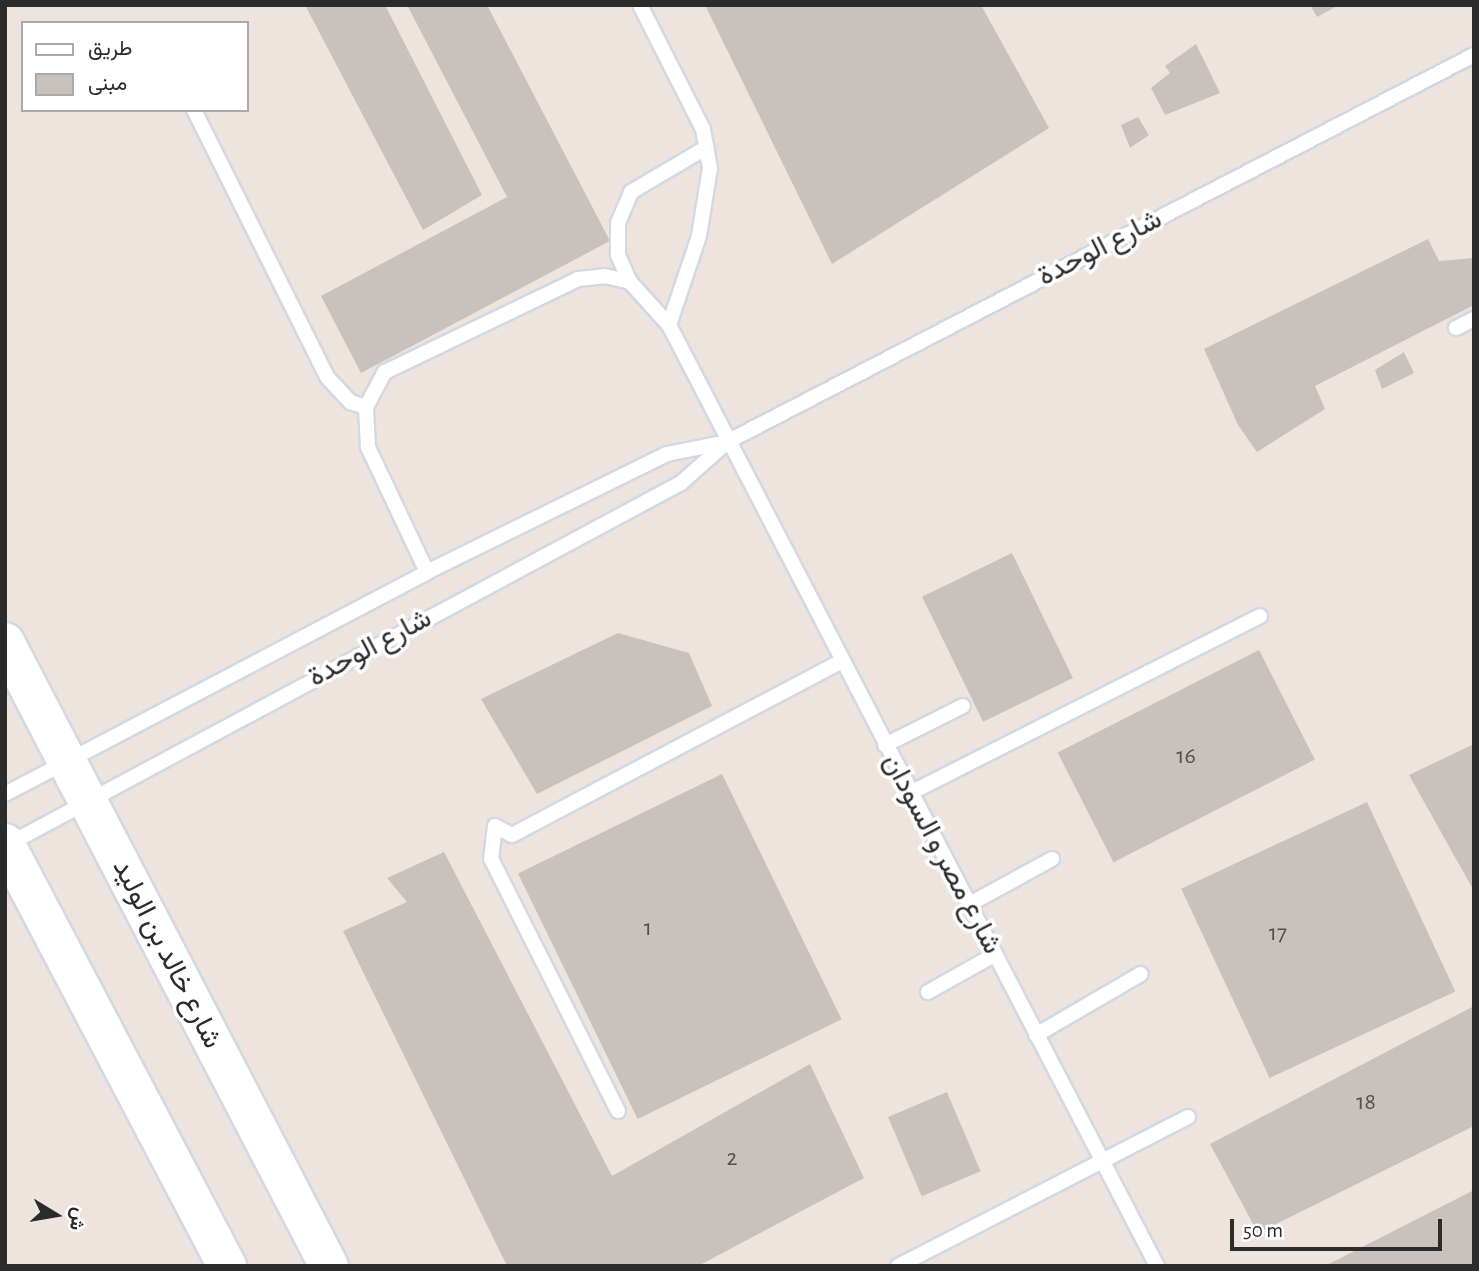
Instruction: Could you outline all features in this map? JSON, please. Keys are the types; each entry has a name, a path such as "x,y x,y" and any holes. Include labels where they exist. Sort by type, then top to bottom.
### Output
{"main road":[{"name":"شارع خالد بن الوليد","path":"5,642 329,1266"},
{"path":"5,844 228,1266"}],"lane":[{"path":"640,5 707,147 705,206 669,325"},
{"name":"شارع الوحدة","path":"5,844 681,483 727,442 1474,55"},
{"path":"195,112 327,377 350,402 366,407"},
{"path":"630,282 618,255 618,223 631,192 707,147"},
{"path":"427,572 368,447 366,407 385,372 578,279 605,276 630,282"},
{"name":"شارع مصر و السودان","path":"630,282 669,325 727,442 1157,1266"},
{"path":"1456,328 1474,318"},
{"name":"شارع الوحدة","path":"5,794 427,572 667,454 727,442"},
{"path":"910,793 1260,616"},
{"path":"618,1111 491,859 495,826 512,835 842,661"},
{"path":"885,745 963,706"},
{"path":"968,905 1052,859"},
{"path":"929,992 995,955"},
{"path":"1036,1035 1141,974"},
{"path":"898,1266 1188,1117"}],"building":[{"path":"305,5 385,5 482,195 423,230"},
{"path":"407,5 487,5 610,241 361,373 321,296 507,197"},
{"path":"705,5 981,5 1049,128 832,264"},
{"path":"1310,5 1339,5 1317,17"},
{"path":"1196,44 1220,93 1165,115 1151,88 1170,73 1165,66"},
{"path":"1138,117 1149,135 1130,148 1121,125"},
{"path":"1428,239 1439,261 1474,258 1474,305 1315,386 1325,409 1257,452 1238,425 1204,349"},
{"path":"1404,352 1414,373 1382,389 1375,370"},
{"path":"1012,553 1073,678 983,722 922,597"},
{"path":"618,633 689,653 712,706 537,794 481,699"},
{"path":"1259,650 1315,760 1113,862 1058,753"},
{"path":"1474,744 1474,891 1409,775"},
{"path":"722,774 842,1019 638,1119 518,874"},
{"path":"1367,802 1455,991 1270,1078 1181,889"},
{"path":"444,852 612,1176 810,1064 864,1178 698,1266 507,1266 343,931 407,902 387,878"},
{"path":"1474,1006 1474,1126 1258,1233 1210,1144"},
{"path":"947,1092 981,1171 922,1196 888,1117"},
{"path":"1474,1190 1474,1266 1325,1266"}]}
